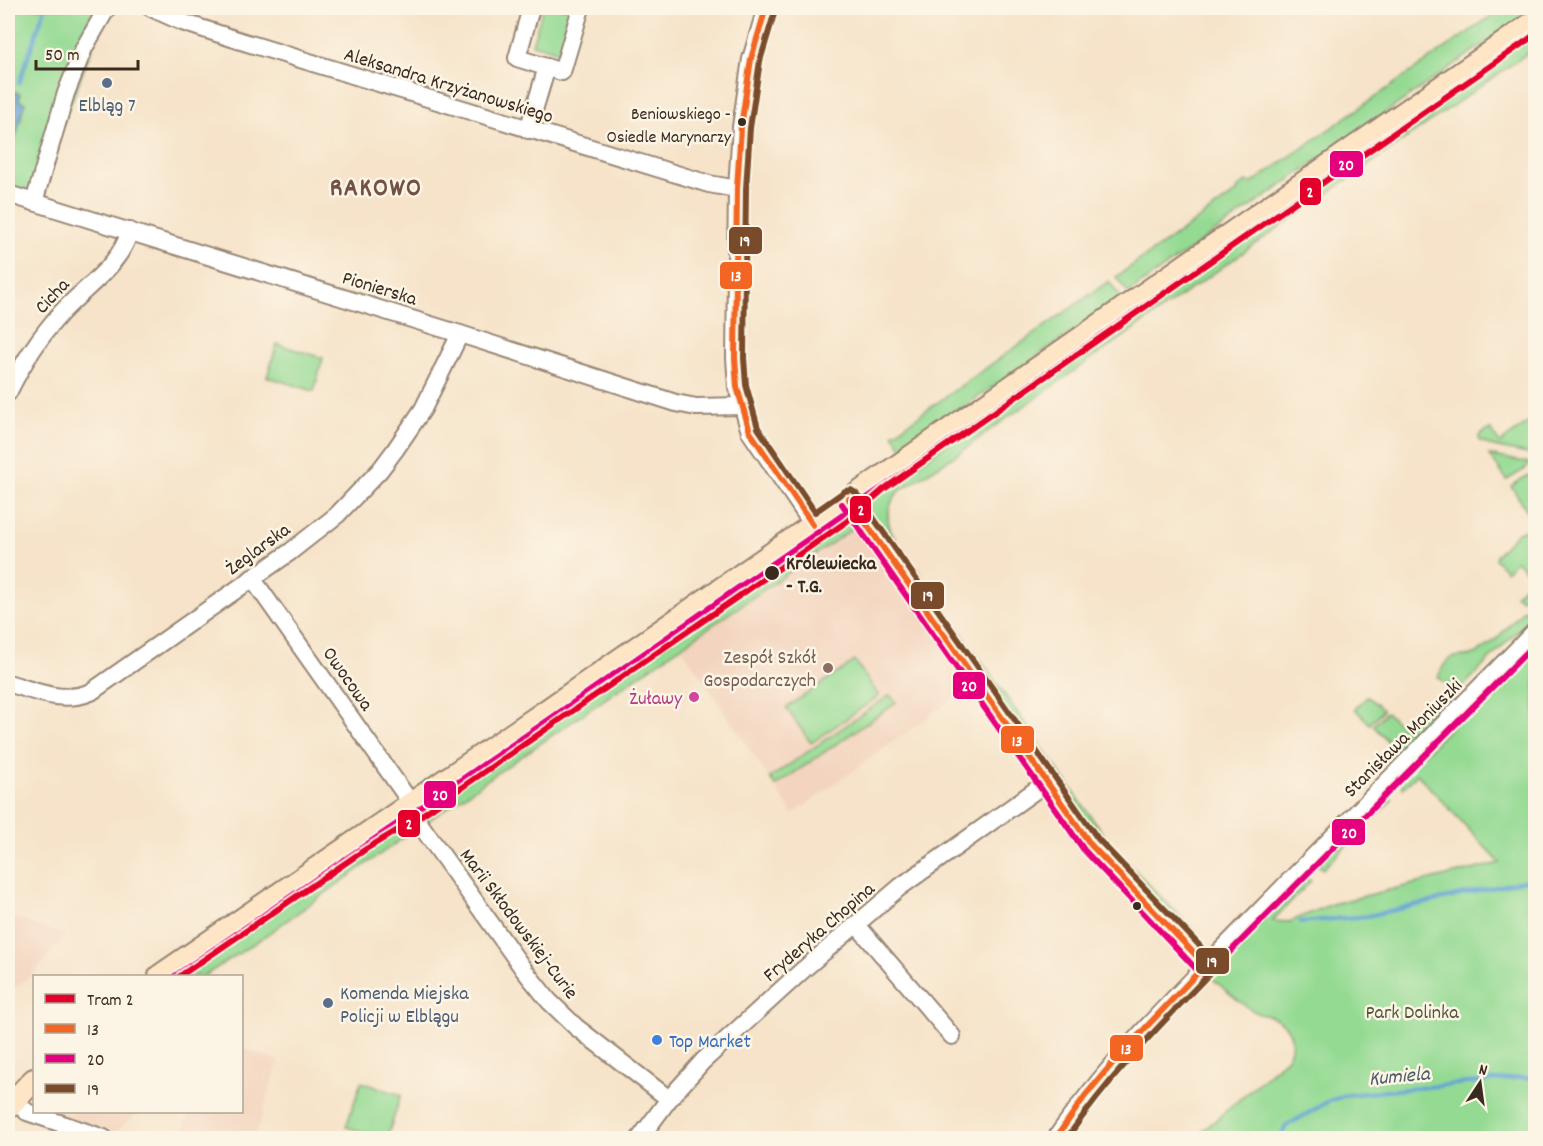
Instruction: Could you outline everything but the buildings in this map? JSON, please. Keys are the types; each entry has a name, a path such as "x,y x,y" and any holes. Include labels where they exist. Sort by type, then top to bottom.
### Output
{"main road":[{"path":"161,975 813,525 1536,21"},
{"path":"11,1104 33,1081"}],"street":[{"path":"34,202 66,93 84,48 107,8"},
{"name":"Aleksandra Krzyżanowskiego","path":"151,8 182,22 528,130 709,184 737,189"},
{"path":"531,8 517,58 562,72 580,8"},
{"path":"766,8 748,75 741,127 737,189 735,358 737,387 750,432 813,525"},
{"path":"528,130 547,67"},
{"name":"Pionierska","path":"8,194 676,403 696,407 741,406"},
{"name":"Cicha","path":"8,393 28,356 49,327 118,258 130,231"},
{"name":"Żeglarska","path":"8,683 63,698 80,697 91,693 332,519 380,470 423,409 460,334"},
{"path":"849,499 1091,845 1205,965"},
{"name":"Owocowa","path":"252,578 409,804"},
{"name":"Stanisława Moniuszki","path":"1056,1138 1085,1096 1116,1059 1205,965 1536,630"},
{"name":"Fryderyka Chopina","path":"640,1138 669,1099 703,1061 856,924 900,887 1047,782"},
{"name":"Marii Skłodowskiej-Curie","path":"409,804 524,970 549,1001 585,1034 669,1099"},
{"path":"856,924 952,1036"},
{"path":"11,1104 27,1112 104,1138"}],"shaded area":[{"name":"Zespół Szkół Gospodarczych","path":"858,525 972,685 793,814 681,647"},
{"path":"8,916 65,934 36,971 8,994"},
{"path":"243,1048 279,1061 255,1138 180,1138 190,1113 243,1113"},
{"path":"54,1113 138,1113 115,1133"}],"green space":[{"path":"8,8 107,8 36,196 8,187"},
{"path":"543,8 573,8 560,52 532,44"},
{"path":"1503,8 1535,8 1128,293 1116,277 1237,192 1238,188 1246,182 1252,183"},
{"path":"1535,30 1535,48 961,452 899,491 889,508 889,525 894,538 1113,848 1191,928 1186,933 1105,852 868,512 868,499"},
{"path":"1109,281 1121,298 903,449 893,434"},
{"path":"277,344 323,358 314,391 267,377"},
{"path":"1535,418 1535,453 1532,455 1494,447 1479,441 1479,436 1490,429 1500,443"},
{"path":"1489,455 1529,463 1527,468 1507,480"},
{"path":"1535,471 1535,523 1511,486"},
{"path":"839,518 858,525 426,822 419,810"},
{"path":"1524,530 1530,532 1535,540 1536,587 1522,599 1515,595 1533,577 1516,561 1506,571 1495,559 1496,555 1518,532"},
{"path":"1524,609 1532,616 1392,759 1388,755 1388,742 1373,726 1386,712 1402,727 1418,708 1426,715 1453,689 1438,677 1447,661 1451,658 1471,655 1485,648"},
{"name":"Park Dolinka","path":"1535,641 1535,1138 1195,1138 1287,1058 1291,1039 1287,1028 1277,1019 1251,1010 1211,977 1190,998 1186,996 1205,977 1209,977 1207,974 1304,877 1311,881 1272,921 1289,922 1332,904 1500,863 1417,774 1403,788 1400,779"},
{"path":"855,661 879,696 811,743 786,708"},
{"path":"890,695 896,703 775,786 770,778"},
{"path":"1367,696 1383,710 1370,724 1355,709"},
{"path":"1387,793 1391,795 1392,800 1323,869 1316,863"},
{"path":"401,819 408,820 417,828 258,941 206,975 175,975"},
{"path":"361,1082 401,1095 387,1138 346,1127"}],"water":[{"path":"13,91 20,94 19,100 25,103 15,139 8,136 8,97 11,98"}],"waterway":[{"path":"19,83 45,8"},
{"path":"1300,922 1368,916 1536,878"},
{"name":"Kumiela","path":"1280,1138 1286,1126 1329,1101 1346,1095 1536,1078"}],"tram line":[{"name":"2","path":"181,975 366,849 416,819 846,522 884,489 1536,34"}],"transit line":[{"name":"13","path":"766,8 751,59 741,127 737,189 735,358 737,387 750,432 813,525"},
{"name":"19","path":"775,11 760,61 750,128 746,189 744,358 746,385 758,428 815,512 845,491 851,490 856,493 1098,839 1214,963 1212,971 1154,1031 1067,1138"},
{"name":"20","path":"176,975 550,719 1536,32"},
{"name":"13","path":"849,499 1091,845 1205,965"},
{"name":"20","path":"842,504 1084,850 1198,971 1204,974 1211,971 1536,643"},
{"name":"13","path":"1056,1138 1085,1096 1116,1059 1205,965"}],"place":[{"name":"Elbląg 7","path":"107,83"},
{"name":"Beniowskiego - Osiedle Marynarzy","path":"742,122"},
{"name":"Królewiecka - T.G.","path":"772,573"},
{"name":"Zespół Szkół Gospodarczych","path":"828,668"},
{"name":"Żuławy","path":"694,697"},
{"name":"Komenda Miejska Policji w Elblągu","path":"328,1003"},
{"name":"Top Market","path":"657,1040"}],"district":[{"name":"RAKOWO","path":"376,186"}]}
